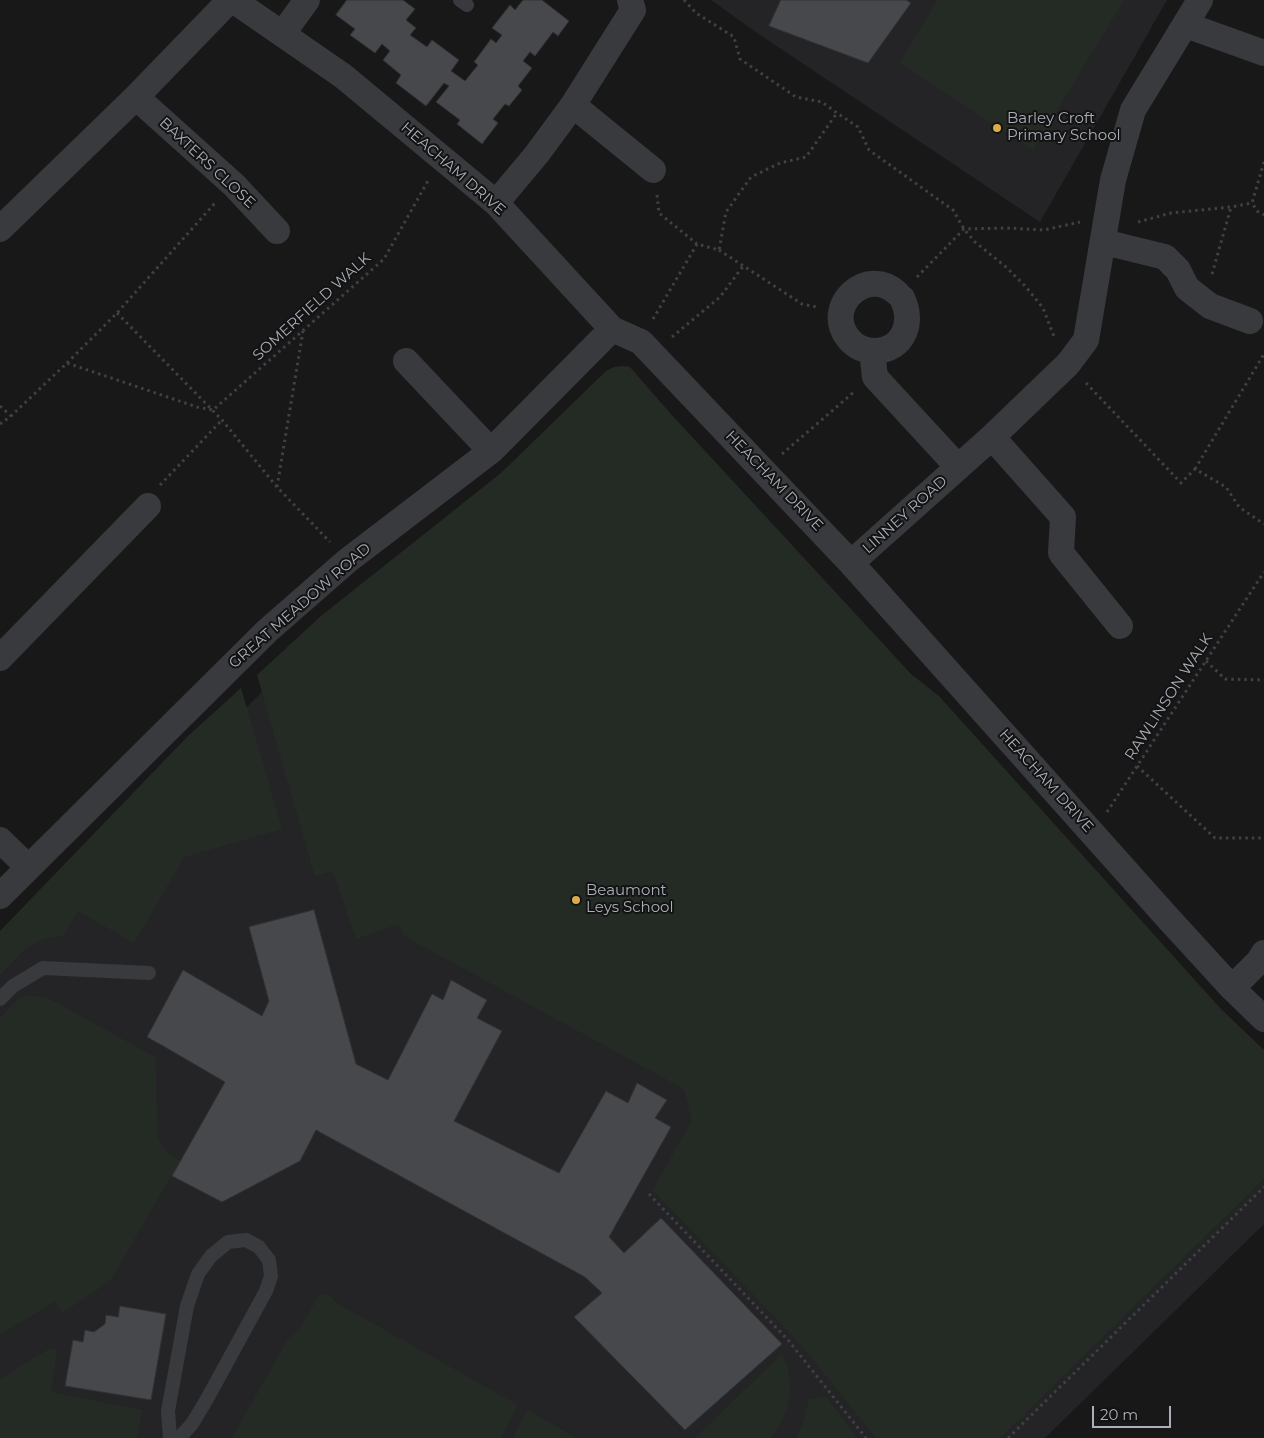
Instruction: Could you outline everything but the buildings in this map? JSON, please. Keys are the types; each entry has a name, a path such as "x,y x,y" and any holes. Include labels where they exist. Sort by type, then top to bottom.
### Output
{"street":[{"name":"HEACHAM DRIVE","path":"232,0 343,76 496,203 612,329 647,347 851,563 1092,834 1232,988 1264,1019"},
{"path":"0,229 136,97 232,0"},
{"path":"283,34 307,0"},
{"path":"496,203 537,154 573,105 633,10 630,0"},
{"name":"LINNEY ROAD","path":"851,563 992,437 1068,364 1086,340 1114,180 1133,110 1200,0"},
{"path":"1186,25 1264,53"},
{"name":"BAXTERS CLOSE","path":"136,97 234,185 277,231"},
{"path":"573,105 653,170"},
{"path":"1104,242 1165,256 1178,270 1188,288 1210,306 1250,321"},
{"path":"871,284 882,284 892,289 904,291 908,317 907,328 893,346 883,350 872,351 852,343 841,324 841,312 844,302 851,293 860,286 871,284"},
{"name":"GREAT MEADOW ROAD","path":"0,896 267,631 348,561 491,451 612,329"},
{"name":"LINNEY ROAD","path":"872,351 875,376 958,466"},
{"path":"406,361 491,451"},
{"path":"992,437 1063,517 1061,554 1120,626"},
{"path":"0,658 148,506"},
{"path":"0,840 28,867"},
{"path":"1232,988 1259,961 1264,953"}],"lane":[{"path":"0,999 13,986 43,968 150,974"},
{"path":"170,1438 168,1411 187,1306 198,1274 210,1256 228,1242 246,1240 259,1246 269,1260 271,1276 266,1291 207,1399 192,1424 179,1438"}],"path":[{"path":"684,0 696,13 734,37 740,59 796,97 822,102 858,127 869,150 953,210 964,229 975,242 1006,267 1043,308 1054,337 1068,364 1181,484 1195,469 1264,354"},
{"path":"720,250 726,212 751,177 780,164 806,157 837,113"},
{"name":"SOMERFIELD WALK","path":"213,410 384,259 442,158"},
{"path":"1264,162 1252,203 1257,211 1264,215"},
{"path":"653,170 660,213 697,244 720,250 802,304 841,312"},
{"path":"0,424 11,416 118,313 207,210 234,185"},
{"path":"1136,222 1171,213 1252,203"},
{"path":"1204,301 1231,207"},
{"path":"904,291 964,229 1007,228 1044,230 1079,223 1085,215"},
{"path":"647,347 659,306 697,244"},
{"path":"647,347 720,297 744,265"},
{"path":"118,313 213,410 277,487 348,561"},
{"path":"277,487 303,331"},
{"path":"67,363 197,407 213,410"},
{"path":"763,470 857,389"},
{"path":"0,406 11,416"},
{"path":"148,506 150,495 222,420"},
{"path":"1195,469 1226,487 1239,507 1264,524"},
{"name":"RAWLINSON WALK","path":"1092,834 1264,572"},
{"path":"1206,661 1225,679 1264,680"},
{"path":"1137,766 1215,838 1264,838"},
{"path":"1008,1438 1264,1187"},
{"path":"649,1194 788,1340 866,1438"}],"shaded area":[{"name":"Barley Croft Primary School","path":"711,0 1167,0 1040,222 760,35"},
{"path":"938,0 1124,0 1033,150 900,63"},
{"path":"622,366 630,367 670,413 911,674 939,696 1221,1009 1264,1050 1264,1178 1000,1438 876,1438 796,1339 653,1190 692,1120 684,1089 404,936 399,924 356,939 333,871 315,876 257,675 321,616 501,473 606,371"},
{"path":"241,688 282,829 184,857 134,943 78,911 63,936 43,939 27,947 0,975 0,931 188,736"},
{"name":"Beaumont Leys School","path":"262,692 1264,1071 1264,1224 1045,1438 0,1438 0,953"},
{"path":"27,996 46,997 155,1057 158,1138 164,1149 180,1161 110,1281 62,1313 55,1301 0,1335 0,1018 18,1000"},
{"path":"328,1294 335,1302 518,1405 501,1438 232,1438 288,1339 300,1329 319,1295"},
{"path":"49,1349 57,1349 51,1392 142,1410 137,1438 0,1438 0,1379"},
{"path":"782,1354 789,1377 789,1398 783,1418 771,1438 695,1438"},
{"path":"826,1397 857,1438 796,1438 804,1421 809,1399"},
{"path":"528,1410 576,1438 513,1438"}],"place":[{"name":"Barley Croft Primary School","path":"997,128"},
{"name":"Beaumont Leys School","path":"576,900"}]}
